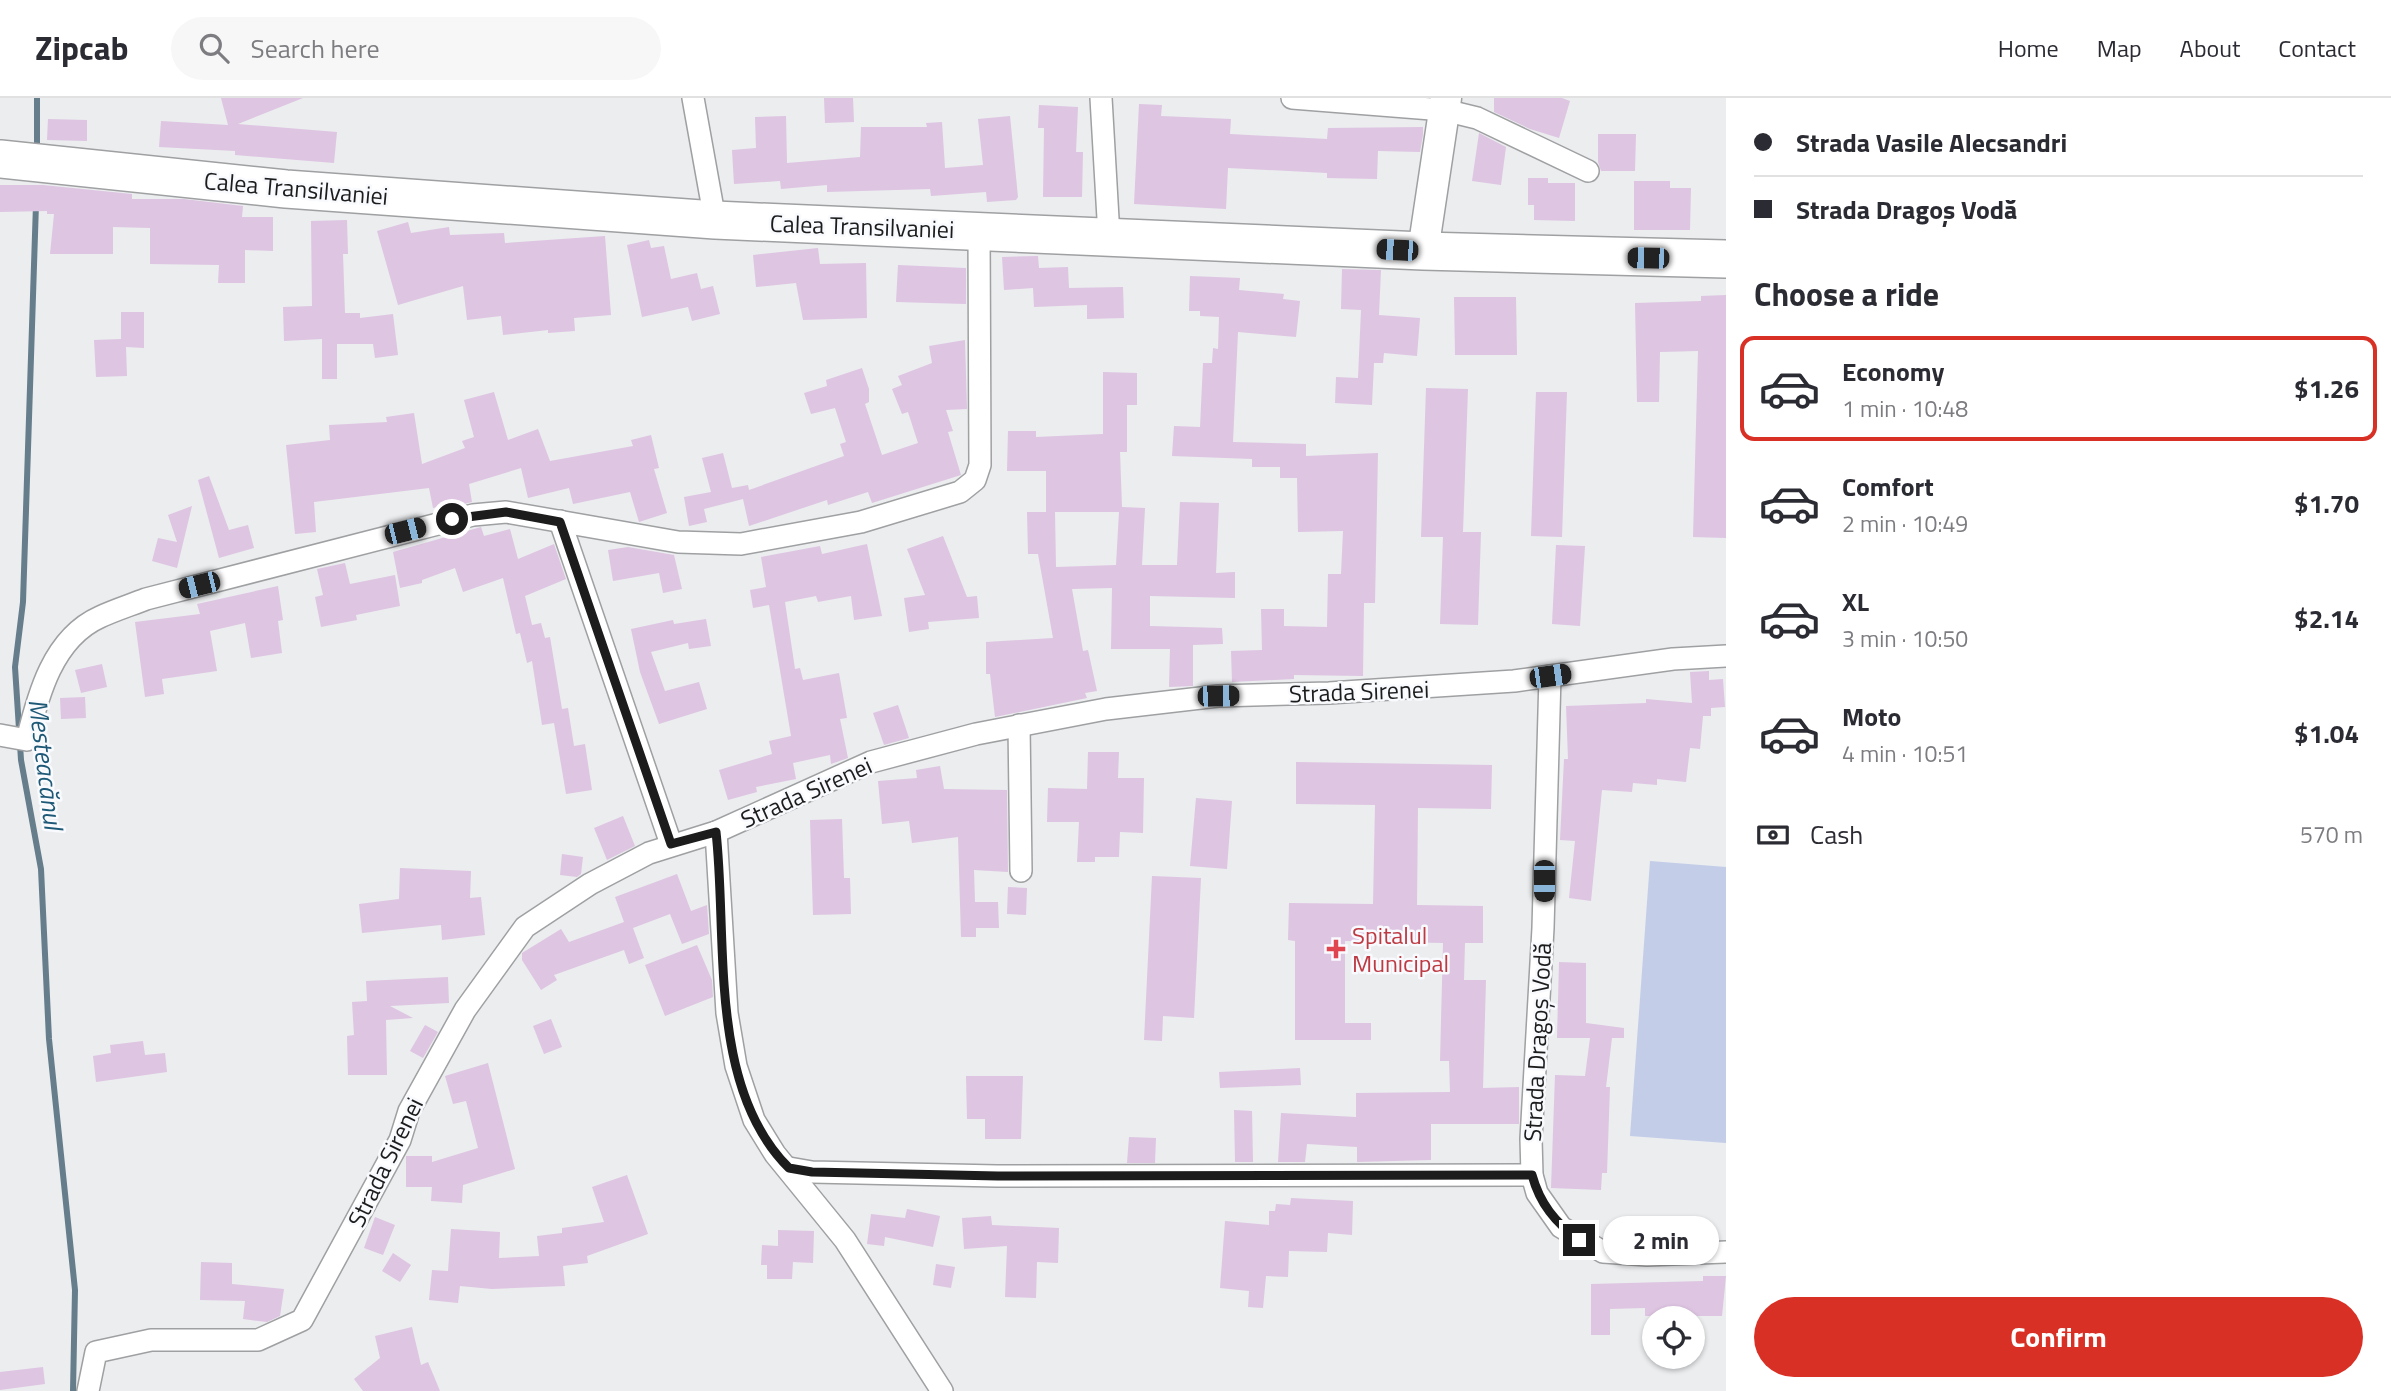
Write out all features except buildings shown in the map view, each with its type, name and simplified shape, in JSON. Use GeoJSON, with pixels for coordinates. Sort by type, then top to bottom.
{"type":"FeatureCollection","features":[{"type":"Feature","properties":{"kind":"highway","name":"Calea Transilvaniei"},"geometry":{"type":"LineString","coordinates":[[24,162],[300,190],[715,220],[1423,251],[1726,260]]}},
{"type":"Feature","properties":{"kind":"street"},"geometry":{"type":"LineString","coordinates":[[694,98],[715,220]]}},
{"type":"Feature","properties":{"kind":"street"},"geometry":{"type":"LineString","coordinates":[[1101,98],[1109,236]]}},
{"type":"Feature","properties":{"kind":"street"},"geometry":{"type":"LineString","coordinates":[[1292,98],[1445,104],[1588,171]]}},
{"type":"Feature","properties":{"kind":"street"},"geometry":{"type":"LineString","coordinates":[[1423,251],[1445,104]]}},
{"type":"Feature","properties":{"kind":"street"},"geometry":{"type":"LineString","coordinates":[[0,735],[27,740],[40,687],[54,659],[97,618],[146,598],[452,519],[506,512],[678,542],[741,544],[861,522],[960,492],[975,480],[980,465],[979,230]]}},
{"type":"Feature","properties":{"kind":"street"},"geometry":{"type":"LineString","coordinates":[[560,522],[671,844]]}},
{"type":"Feature","properties":{"kind":"street","name":"Strada Sirenei"},"geometry":{"type":"LineString","coordinates":[[88,1391],[96,1352],[151,1340],[258,1340],[302,1320],[400,1140],[409,1111],[465,1010],[525,927],[600,878],[671,844],[716,832],[871,762],[1019,726],[1106,709],[1218,696],[1443,687],[1673,659],[1726,656]]}},
{"type":"Feature","properties":{"kind":"street","name":"Strada Dragoș Vodă"},"geometry":{"type":"LineString","coordinates":[[1550,676],[1532,1175],[1546,1210],[1561,1227],[1603,1252],[1647,1255],[1726,1252]]}},
{"type":"Feature","properties":{"kind":"street"},"geometry":{"type":"LineString","coordinates":[[1019,726],[1021,872]]}},
{"type":"Feature","properties":{"kind":"street"},"geometry":{"type":"LineString","coordinates":[[716,832],[727,1013],[736,1066],[761,1135],[858,1259],[942,1391]]}},
{"type":"Feature","properties":{"kind":"street"},"geometry":{"type":"LineString","coordinates":[[789,1168],[812,1172],[998,1176],[1532,1175]]}},
{"type":"Feature","properties":{"kind":"shaded area"},"geometry":{"type":"Polygon","coordinates":[[[1650,861],[1726,867],[1726,1143],[1630,1136],[1650,861]]]}},
{"type":"Feature","properties":{"kind":"waterway","name":"Mesteacănul"},"geometry":{"type":"LineString","coordinates":[[37,98],[37,151]]}},
{"type":"Feature","properties":{"kind":"waterway","name":"Mesteacănul"},"geometry":{"type":"LineString","coordinates":[[36,204],[23,602],[15,667],[21,760],[41,869],[49,1039],[75,1290],[73,1391]]}},
{"type":"Feature","properties":{"kind":"place","name":"Spitalul Municipal"},"geometry":{"type":"Point","coordinates":[1336,949]}},
{"type":"Feature","properties":{"kind":"route"},"geometry":{"type":"LineString","coordinates":[[452,519],[473,514],[506,512],[545,517],[560,522],[671,844],[716,832],[727,1013],[736,1066],[761,1135],[789,1168],[812,1172],[998,1176],[1532,1175],[1546,1210],[1561,1227],[1579,1240]]}}]}
